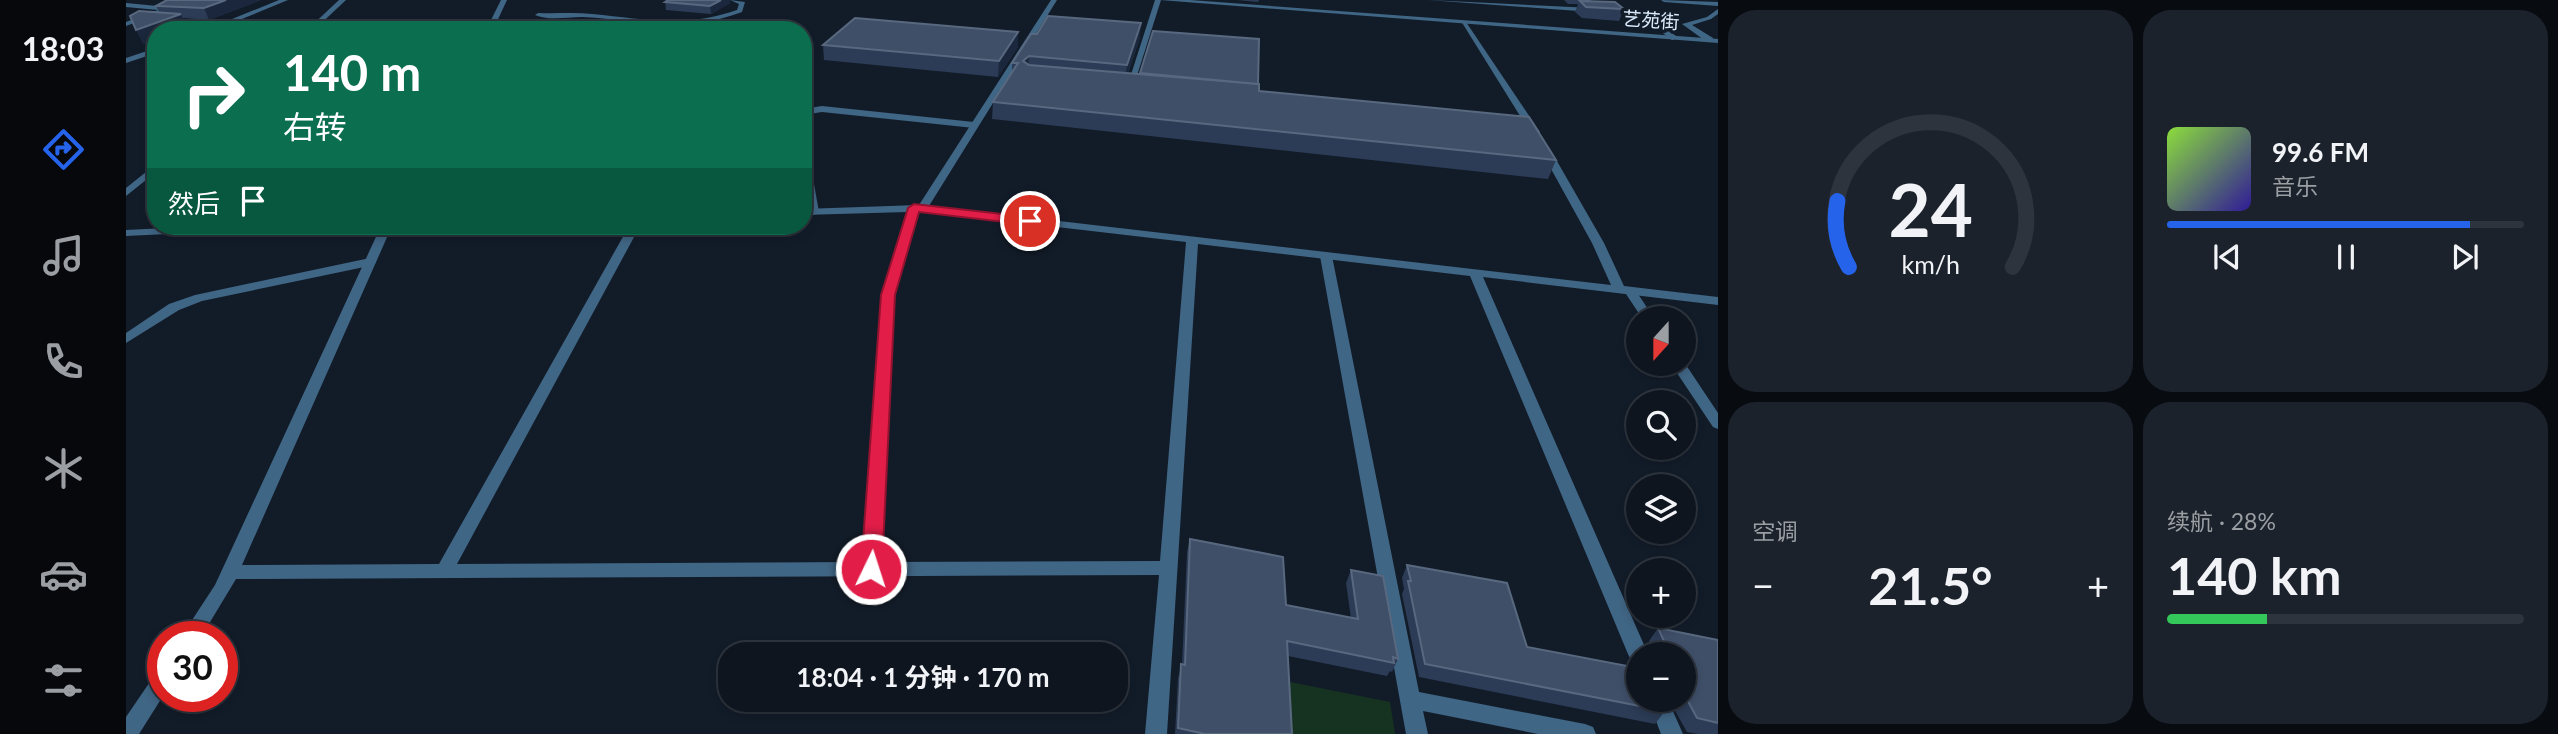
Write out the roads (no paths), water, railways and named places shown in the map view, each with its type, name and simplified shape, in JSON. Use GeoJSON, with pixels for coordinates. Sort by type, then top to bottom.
{"type":"FeatureCollection","features":[{"type":"Feature","properties":{"kind":"street"},"geometry":{"type":"LineString","coordinates":[[231,21],[285,0]]}},
{"type":"Feature","properties":{"kind":"street"},"geometry":{"type":"LineString","coordinates":[[320,21],[343,0]]}},
{"type":"Feature","properties":{"kind":"street"},"geometry":{"type":"LineString","coordinates":[[494,21],[504,0]]}},
{"type":"Feature","properties":{"kind":"street"},"geometry":{"type":"LineString","coordinates":[[712,21],[740,11],[743,3],[733,0]]}},
{"type":"Feature","properties":{"kind":"street"},"geometry":{"type":"LineString","coordinates":[[871,569],[888,295],[918,208],[1054,0]]}},
{"type":"Feature","properties":{"kind":"street"},"geometry":{"type":"LineString","coordinates":[[1130,85],[1163,0]]}},
{"type":"Feature","properties":{"kind":"street","name":"艺苑街"},"geometry":{"type":"LineString","coordinates":[[1163,0],[1714,41]]}},
{"type":"Feature","properties":{"kind":"street"},"geometry":{"type":"LineString","coordinates":[[1431,0],[1608,10]]}},
{"type":"Feature","properties":{"kind":"street"},"geometry":{"type":"LineString","coordinates":[[1582,0],[1608,10],[1649,20],[1675,38]]}},
{"type":"Feature","properties":{"kind":"street"},"geometry":{"type":"LineString","coordinates":[[1664,0],[1718,4]]}},
{"type":"Feature","properties":{"kind":"street"},"geometry":{"type":"LineString","coordinates":[[126,5],[167,7],[162,12],[126,24]]}},
{"type":"Feature","properties":{"kind":"street"},"geometry":{"type":"LineString","coordinates":[[538,15],[592,16],[628,21]]}},
{"type":"Feature","properties":{"kind":"street"},"geometry":{"type":"LineString","coordinates":[[1714,41],[1686,24],[1716,15]]}},
{"type":"Feature","properties":{"kind":"street"},"geometry":{"type":"LineString","coordinates":[[138,20],[155,21]]}},
{"type":"Feature","properties":{"kind":"street"},"geometry":{"type":"LineString","coordinates":[[1462,22],[1539,138],[1625,291],[1638,306]]}},
{"type":"Feature","properties":{"kind":"street"},"geometry":{"type":"LineString","coordinates":[[126,61],[147,53]]}},
{"type":"Feature","properties":{"kind":"street"},"geometry":{"type":"LineString","coordinates":[[1118,84],[1144,87]]}},
{"type":"Feature","properties":{"kind":"street"},"geometry":{"type":"LineString","coordinates":[[812,111],[822,109],[974,125]]}},
{"type":"Feature","properties":{"kind":"street"},"geometry":{"type":"LineString","coordinates":[[126,193],[147,175]]}},
{"type":"Feature","properties":{"kind":"street"},"geometry":{"type":"LineString","coordinates":[[812,212],[918,208],[1718,301]]}},
{"type":"Feature","properties":{"kind":"street"},"geometry":{"type":"LineString","coordinates":[[126,233],[147,232]]}},
{"type":"Feature","properties":{"kind":"street"},"geometry":{"type":"LineString","coordinates":[[201,621],[223,588],[382,235]]}},
{"type":"Feature","properties":{"kind":"street"},"geometry":{"type":"LineString","coordinates":[[444,572],[629,235]]}},
{"type":"Feature","properties":{"kind":"street"},"geometry":{"type":"LineString","coordinates":[[1156,734],[1192,241]]}},
{"type":"Feature","properties":{"kind":"street"},"geometry":{"type":"LineString","coordinates":[[1326,256],[1417,734]]}},
{"type":"Feature","properties":{"kind":"street"},"geometry":{"type":"LineString","coordinates":[[126,339],[174,307],[199,298],[370,262]]}},
{"type":"Feature","properties":{"kind":"street"},"geometry":{"type":"LineString","coordinates":[[1475,273],[1633,642]]}},
{"type":"Feature","properties":{"kind":"street"},"geometry":{"type":"LineString","coordinates":[[1686,376],[1718,424]]}},
{"type":"Feature","properties":{"kind":"street"},"geometry":{"type":"LineString","coordinates":[[230,572],[1168,568]]}},
{"type":"Feature","properties":{"kind":"street"},"geometry":{"type":"LineString","coordinates":[[1410,699],[1585,734]]}},
{"type":"Feature","properties":{"kind":"street"},"geometry":{"type":"LineString","coordinates":[[127,734],[147,704]]}},
{"type":"Feature","properties":{"kind":"street"},"geometry":{"type":"LineString","coordinates":[[1663,712],[1672,734]]}}]}
